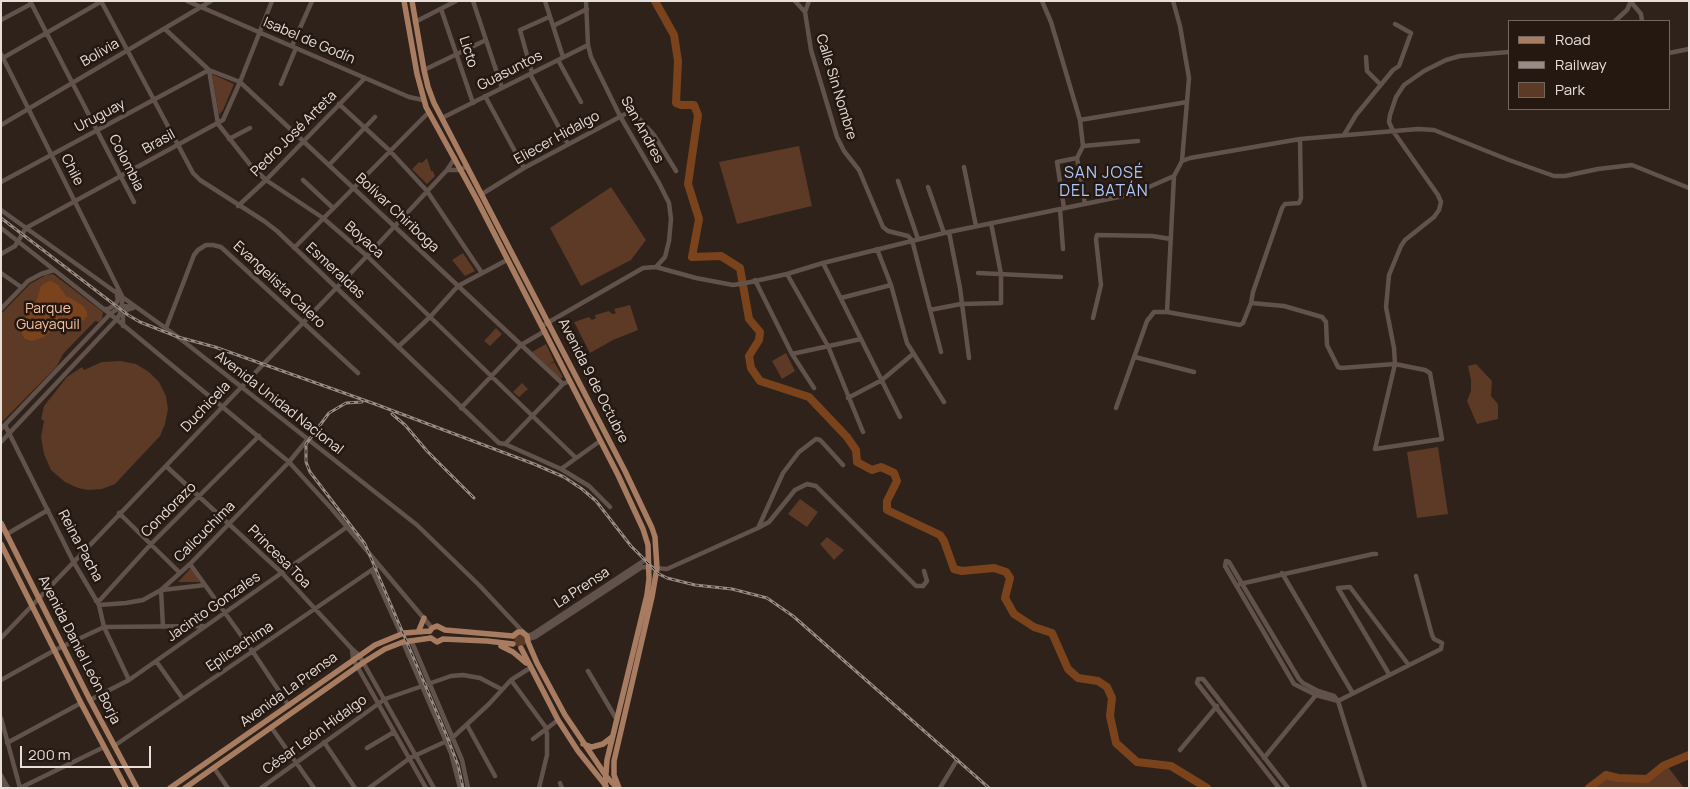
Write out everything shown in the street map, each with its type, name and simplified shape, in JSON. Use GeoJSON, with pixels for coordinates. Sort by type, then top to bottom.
{"type":"FeatureCollection","features":[{"type":"Feature","properties":{"kind":"main road","name":"Avenida 9 de Octubre"},"geometry":{"type":"LineString","coordinates":[[404,1],[416,74],[423,100],[543,328],[566,382],[618,475],[643,529],[648,545],[647,595],[607,760],[606,787]]}},
{"type":"Feature","properties":{"kind":"main road","name":"Avenida 9 de Octubre"},"geometry":{"type":"LineString","coordinates":[[412,1],[430,93],[626,471],[652,528],[656,546],[656,568],[652,597],[614,761],[614,775],[618,788]]}},
{"type":"Feature","properties":{"kind":"main road","name":"Avenida Daniel León Borja"},"geometry":{"type":"LineString","coordinates":[[1,523],[90,700],[137,788]]}},
{"type":"Feature","properties":{"kind":"main road","name":"Avenida Daniel León Borja"},"geometry":{"type":"LineString","coordinates":[[1,544],[126,788]]}},
{"type":"Feature","properties":{"kind":"main road"},"geometry":{"type":"LineString","coordinates":[[419,630],[424,618]]}},
{"type":"Feature","properties":{"kind":"main road"},"geometry":{"type":"LineString","coordinates":[[606,787],[578,751],[558,720],[521,648],[513,644],[487,641],[444,639],[437,642],[431,638],[431,629],[437,626],[445,630],[513,636],[518,632],[527,637],[552,692],[583,744],[606,776],[618,788]]}},
{"type":"Feature","properties":{"kind":"main road","name":"Avenida La Prensa"},"geometry":{"type":"LineString","coordinates":[[170,788],[289,706],[359,654],[401,634],[431,629]]}},
{"type":"Feature","properties":{"kind":"main road"},"geometry":{"type":"LineString","coordinates":[[444,639],[445,630]]}},
{"type":"Feature","properties":{"kind":"main road"},"geometry":{"type":"LineString","coordinates":[[513,636],[513,644]]}},
{"type":"Feature","properties":{"kind":"main road"},"geometry":{"type":"LineString","coordinates":[[521,648],[526,645],[527,637]]}},
{"type":"Feature","properties":{"kind":"main road","name":"Avenida La Prensa"},"geometry":{"type":"LineString","coordinates":[[185,788],[357,666],[403,642],[431,638]]}},
{"type":"Feature","properties":{"kind":"main road"},"geometry":{"type":"LineString","coordinates":[[487,641],[506,647],[522,659],[530,668]]}},
{"type":"Feature","properties":{"kind":"main road"},"geometry":{"type":"LineString","coordinates":[[583,744],[592,746],[603,744],[612,737]]}},
{"type":"Feature","properties":{"kind":"main road"},"geometry":{"type":"LineString","coordinates":[[121,788],[122,779]]}},
{"type":"Feature","properties":{"kind":"street"},"geometry":{"type":"LineString","coordinates":[[2,57],[101,1]]}},
{"type":"Feature","properties":{"kind":"street","name":"Esmeraldas"},"geometry":{"type":"LineString","coordinates":[[101,1],[193,173],[200,180],[264,221],[336,286],[499,443],[561,469],[589,486],[610,507]]}},
{"type":"Feature","properties":{"kind":"street","name":"Isabel de Godín"},"geometry":{"type":"LineString","coordinates":[[187,1],[409,97],[423,100]]}},
{"type":"Feature","properties":{"kind":"street","name":"Bolivia"},"geometry":{"type":"LineString","coordinates":[[1,124],[211,1]]}},
{"type":"Feature","properties":{"kind":"street"},"geometry":{"type":"LineString","coordinates":[[218,124],[225,117],[272,1]]}},
{"type":"Feature","properties":{"kind":"street"},"geometry":{"type":"LineString","coordinates":[[281,84],[312,1]]}},
{"type":"Feature","properties":{"kind":"street"},"geometry":{"type":"LineString","coordinates":[[416,22],[456,1]]}},
{"type":"Feature","properties":{"kind":"street"},"geometry":{"type":"LineString","coordinates":[[473,1],[502,88]]}},
{"type":"Feature","properties":{"kind":"street"},"geometry":{"type":"LineString","coordinates":[[544,1],[560,59],[581,102]]}},
{"type":"Feature","properties":{"kind":"street","name":"San Andres"},"geometry":{"type":"LineString","coordinates":[[586,1],[588,45],[591,57],[620,116],[669,204],[671,218],[669,241],[664,257],[656,267]]}},
{"type":"Feature","properties":{"kind":"street"},"geometry":{"type":"LineString","coordinates":[[795,1],[804,12],[809,1]]}},
{"type":"Feature","properties":{"kind":"street"},"geometry":{"type":"LineString","coordinates":[[1042,1],[1051,22],[1080,120],[1083,146],[1077,158],[1085,204]]}},
{"type":"Feature","properties":{"kind":"street"},"geometry":{"type":"LineString","coordinates":[[1167,312],[1174,176],[1182,161],[1189,78],[1180,26],[1173,1]]}},
{"type":"Feature","properties":{"kind":"street"},"geometry":{"type":"LineString","coordinates":[[1,20],[30,2]]}},
{"type":"Feature","properties":{"kind":"street","name":"Colombia"},"geometry":{"type":"LineString","coordinates":[[30,2],[134,202]]}},
{"type":"Feature","properties":{"kind":"street"},"geometry":{"type":"LineString","coordinates":[[1616,20],[1633,3],[1641,14],[1642,20]]}},
{"type":"Feature","properties":{"kind":"street","name":"Licto"},"geometry":{"type":"LineString","coordinates":[[442,9],[473,103]]}},
{"type":"Feature","properties":{"kind":"street"},"geometry":{"type":"LineString","coordinates":[[552,26],[587,10]]}},
{"type":"Feature","properties":{"kind":"street","name":"Calle Sin Nombre"},"geometry":{"type":"LineString","coordinates":[[804,12],[812,50],[837,137],[844,152],[859,170],[883,227],[888,231],[908,236],[912,240]]}},
{"type":"Feature","properties":{"kind":"street"},"geometry":{"type":"LineString","coordinates":[[549,17],[520,30],[531,73],[568,144]]}},
{"type":"Feature","properties":{"kind":"street"},"geometry":{"type":"LineString","coordinates":[[1344,136],[1356,115],[1398,66],[1412,33],[1395,24]]}},
{"type":"Feature","properties":{"kind":"street"},"geometry":{"type":"LineString","coordinates":[[165,29],[209,70]]}},
{"type":"Feature","properties":{"kind":"street"},"geometry":{"type":"LineString","coordinates":[[424,70],[486,40]]}},
{"type":"Feature","properties":{"kind":"street","name":"Guasuntos"},"geometry":{"type":"LineString","coordinates":[[442,118],[588,45]]}},
{"type":"Feature","properties":{"kind":"street"},"geometry":{"type":"LineString","coordinates":[[1670,53],[1689,49]]}},
{"type":"Feature","properties":{"kind":"street"},"geometry":{"type":"LineString","coordinates":[[1251,303],[1284,306],[1322,317],[1326,322],[1327,345],[1338,367],[1396,364],[1425,370],[1430,373],[1442,439],[1375,449],[1396,364],[1386,307],[1389,275],[1405,240],[1434,217],[1439,210],[1441,202],[1393,131],[1390,115],[1396,97],[1404,85],[1424,71],[1446,60],[1460,56],[1508,52]]}},
{"type":"Feature","properties":{"kind":"street","name":"Chile"},"geometry":{"type":"LineString","coordinates":[[2,57],[122,296]]}},
{"type":"Feature","properties":{"kind":"street"},"geometry":{"type":"LineString","coordinates":[[1366,57],[1367,71],[1381,85]]}},
{"type":"Feature","properties":{"kind":"street","name":"Bolívar Chiriboga"},"geometry":{"type":"LineString","coordinates":[[209,70],[240,82],[521,345],[566,382]]}},
{"type":"Feature","properties":{"kind":"street","name":"Uruguay"},"geometry":{"type":"LineString","coordinates":[[1,182],[209,70]]}},
{"type":"Feature","properties":{"kind":"street","name":"Boyaca"},"geometry":{"type":"LineString","coordinates":[[209,70],[218,124],[252,167],[266,180],[323,218],[367,256],[576,457]]}},
{"type":"Feature","properties":{"kind":"street","name":"Pedro José Arteta"},"geometry":{"type":"LineString","coordinates":[[238,206],[266,180],[365,78]]}},
{"type":"Feature","properties":{"kind":"street"},"geometry":{"type":"LineString","coordinates":[[485,96],[524,168]]}},
{"type":"Feature","properties":{"kind":"street"},"geometry":{"type":"LineString","coordinates":[[1080,120],[1187,102]]}},
{"type":"Feature","properties":{"kind":"street"},"geometry":{"type":"LineString","coordinates":[[339,104],[390,151],[427,191],[482,273]]}},
{"type":"Feature","properties":{"kind":"street"},"geometry":{"type":"LineString","coordinates":[[294,248],[429,112]]}},
{"type":"Feature","properties":{"kind":"street","name":"Eliecer Hidalgo"},"geometry":{"type":"LineString","coordinates":[[482,194],[524,168],[629,112],[636,114],[654,135],[676,171]]}},
{"type":"Feature","properties":{"kind":"street"},"geometry":{"type":"LineString","coordinates":[[330,165],[376,117]]}},
{"type":"Feature","properties":{"kind":"street","name":"Brasil"},"geometry":{"type":"LineString","coordinates":[[26,228],[218,124]]}},
{"type":"Feature","properties":{"kind":"street"},"geometry":{"type":"LineString","coordinates":[[229,139],[250,128]]}},
{"type":"Feature","properties":{"kind":"street"},"geometry":{"type":"LineString","coordinates":[[1182,161],[1300,139],[1418,129],[1434,130],[1554,176],[1564,176],[1598,168],[1632,165],[1689,188]]}},
{"type":"Feature","properties":{"kind":"street"},"geometry":{"type":"LineString","coordinates":[[1116,408],[1147,321],[1154,312],[1167,312],[1240,325],[1243,323],[1282,208],[1285,204],[1299,202],[1301,198],[1300,139]]}},
{"type":"Feature","properties":{"kind":"street"},"geometry":{"type":"LineString","coordinates":[[1083,146],[1138,141]]}},
{"type":"Feature","properties":{"kind":"street"},"geometry":{"type":"LineString","coordinates":[[454,158],[461,155]]}},
{"type":"Feature","properties":{"kind":"street","name":"Duchicela"},"geometry":{"type":"LineString","coordinates":[[1,638],[38,597],[367,256],[447,170],[454,158]]}},
{"type":"Feature","properties":{"kind":"street"},"geometry":{"type":"LineString","coordinates":[[1063,249],[1062,209],[1057,162],[1077,158]]}},
{"type":"Feature","properties":{"kind":"street"},"geometry":{"type":"LineString","coordinates":[[447,170],[460,170],[467,166]]}},
{"type":"Feature","properties":{"kind":"street"},"geometry":{"type":"LineString","coordinates":[[964,167],[976,226]]}},
{"type":"Feature","properties":{"kind":"street"},"geometry":{"type":"LineString","coordinates":[[461,408],[521,345],[548,322],[643,268],[656,267],[732,285],[746,283],[787,274],[823,262],[918,238],[1133,194],[1174,176]]}},
{"type":"Feature","properties":{"kind":"street"},"geometry":{"type":"LineString","coordinates":[[304,180],[333,208]]}},
{"type":"Feature","properties":{"kind":"street"},"geometry":{"type":"LineString","coordinates":[[898,181],[918,238]]}},
{"type":"Feature","properties":{"kind":"street"},"geometry":{"type":"LineString","coordinates":[[928,187],[946,232],[960,288],[969,358]]}},
{"type":"Feature","properties":{"kind":"street","name":"Avenida Unidad Nacional"},"geometry":{"type":"LineString","coordinates":[[1,210],[166,328],[417,525],[479,585],[527,637]]}},
{"type":"Feature","properties":{"kind":"street"},"geometry":{"type":"LineString","coordinates":[[930,310],[961,304],[1000,304],[1001,274],[991,223]]}},
{"type":"Feature","properties":{"kind":"street"},"geometry":{"type":"LineString","coordinates":[[1,228],[110,314],[289,462],[347,527],[424,618],[431,629]]}},
{"type":"Feature","properties":{"kind":"street"},"geometry":{"type":"LineString","coordinates":[[1,254],[15,246],[26,228]]}},
{"type":"Feature","properties":{"kind":"street"},"geometry":{"type":"LineString","coordinates":[[1093,318],[1101,285],[1097,235],[1152,236],[1171,239]]}},
{"type":"Feature","properties":{"kind":"street"},"geometry":{"type":"LineString","coordinates":[[912,240],[941,352]]}},
{"type":"Feature","properties":{"kind":"street","name":"Evangelista Calero"},"geometry":{"type":"LineString","coordinates":[[166,328],[194,255],[206,245],[221,247],[358,373]]}},
{"type":"Feature","properties":{"kind":"street"},"geometry":{"type":"LineString","coordinates":[[877,248],[891,285],[907,343],[944,402]]}},
{"type":"Feature","properties":{"kind":"street"},"geometry":{"type":"LineString","coordinates":[[398,347],[430,317],[458,286],[507,260]]}},
{"type":"Feature","properties":{"kind":"street"},"geometry":{"type":"LineString","coordinates":[[823,262],[900,417]]}},
{"type":"Feature","properties":{"kind":"street"},"geometry":{"type":"LineString","coordinates":[[1,309],[21,287],[34,277],[54,270]]}},
{"type":"Feature","properties":{"kind":"street"},"geometry":{"type":"LineString","coordinates":[[1,273],[21,287]]}},
{"type":"Feature","properties":{"kind":"street"},"geometry":{"type":"LineString","coordinates":[[978,273],[1061,277]]}},
{"type":"Feature","properties":{"kind":"street"},"geometry":{"type":"LineString","coordinates":[[787,274],[828,346],[863,432]]}},
{"type":"Feature","properties":{"kind":"street"},"geometry":{"type":"LineString","coordinates":[[755,280],[792,354],[814,388]]}},
{"type":"Feature","properties":{"kind":"street"},"geometry":{"type":"LineString","coordinates":[[841,298],[891,285]]}},
{"type":"Feature","properties":{"kind":"street"},"geometry":{"type":"LineString","coordinates":[[103,309],[108,309],[115,305],[118,300],[116,291]]}},
{"type":"Feature","properties":{"kind":"street"},"geometry":{"type":"LineString","coordinates":[[1,442],[116,320],[122,306],[122,296]]}},
{"type":"Feature","properties":{"kind":"street"},"geometry":{"type":"LineString","coordinates":[[1,429],[110,314],[122,306],[130,305],[142,310]]}},
{"type":"Feature","properties":{"kind":"street"},"geometry":{"type":"LineString","coordinates":[[123,326],[122,319],[126,310],[136,308],[142,310]]}},
{"type":"Feature","properties":{"kind":"street"},"geometry":{"type":"LineString","coordinates":[[792,354],[861,339]]}},
{"type":"Feature","properties":{"kind":"street"},"geometry":{"type":"LineString","coordinates":[[848,398],[882,380],[913,354]]}},
{"type":"Feature","properties":{"kind":"street"},"geometry":{"type":"LineString","coordinates":[[1135,357],[1194,372]]}},
{"type":"Feature","properties":{"kind":"street"},"geometry":{"type":"LineString","coordinates":[[505,444],[566,382]]}},
{"type":"Feature","properties":{"kind":"street","name":"Reina Pacha"},"geometry":{"type":"LineString","coordinates":[[6,425],[73,561],[97,603],[104,627],[129,680]]}},
{"type":"Feature","properties":{"kind":"street","name":"Condorazo"},"geometry":{"type":"LineString","coordinates":[[97,603],[151,544],[259,436]]}},
{"type":"Feature","properties":{"kind":"street"},"geometry":{"type":"LineString","coordinates":[[758,528],[783,473],[799,452],[816,439],[820,440],[843,465]]}},
{"type":"Feature","properties":{"kind":"street","name":"Calicuchima"},"geometry":{"type":"LineString","coordinates":[[97,603],[126,603],[142,600],[161,590],[190,564],[229,524],[289,462],[307,440]]}},
{"type":"Feature","properties":{"kind":"street"},"geometry":{"type":"LineString","coordinates":[[561,469],[600,441]]}},
{"type":"Feature","properties":{"kind":"street","name":"Princesa Toa"},"geometry":{"type":"LineString","coordinates":[[166,466],[282,573],[359,654],[382,701]]}},
{"type":"Feature","properties":{"kind":"street"},"geometry":{"type":"LineString","coordinates":[[649,567],[667,569],[758,528],[769,522],[795,490],[806,484],[816,486],[916,586],[923,586],[927,581],[924,571]]}},
{"type":"Feature","properties":{"kind":"street"},"geometry":{"type":"LineString","coordinates":[[7,534],[48,510]]}},
{"type":"Feature","properties":{"kind":"street"},"geometry":{"type":"LineString","coordinates":[[119,513],[180,573]]}},
{"type":"Feature","properties":{"kind":"street","name":"Jacinto Gonzales"},"geometry":{"type":"LineString","coordinates":[[90,700],[129,680],[347,527]]}},
{"type":"Feature","properties":{"kind":"street"},"geometry":{"type":"LineString","coordinates":[[1238,584],[1376,554]]}},
{"type":"Feature","properties":{"kind":"street","name":"La Prensa"},"geometry":{"type":"LineString","coordinates":[[527,637],[648,558]]}},
{"type":"Feature","properties":{"kind":"street"},"geometry":{"type":"LineString","coordinates":[[1365,788],[1338,701],[1334,696],[1318,691],[1299,679],[1238,584],[1224,566],[1226,561],[1230,562],[1238,584],[1294,684],[1316,695],[1338,701],[1352,692],[1441,649],[1442,643],[1432,636],[1416,576]]}},
{"type":"Feature","properties":{"kind":"street"},"geometry":{"type":"LineString","coordinates":[[190,564],[289,706]]}},
{"type":"Feature","properties":{"kind":"street","name":"Eplicachima"},"geometry":{"type":"LineString","coordinates":[[114,746],[379,565]]}},
{"type":"Feature","properties":{"kind":"street","name":"La Prensa"},"geometry":{"type":"LineString","coordinates":[[527,637],[535,636],[642,567],[649,567]]}},
{"type":"Feature","properties":{"kind":"street"},"geometry":{"type":"LineString","coordinates":[[372,570],[401,634]]}},
{"type":"Feature","properties":{"kind":"street"},"geometry":{"type":"LineString","coordinates":[[1282,574],[1352,692]]}},
{"type":"Feature","properties":{"kind":"street"},"geometry":{"type":"LineString","coordinates":[[162,627],[161,590],[205,585]]}},
{"type":"Feature","properties":{"kind":"street"},"geometry":{"type":"LineString","coordinates":[[1389,674],[1338,588],[1350,587],[1408,664]]}},
{"type":"Feature","properties":{"kind":"street"},"geometry":{"type":"LineString","coordinates":[[1,680],[55,650],[104,627],[205,626]]}},
{"type":"Feature","properties":{"kind":"street"},"geometry":{"type":"LineString","coordinates":[[410,640],[430,684],[450,739],[460,788]]}},
{"type":"Feature","properties":{"kind":"street"},"geometry":{"type":"LineString","coordinates":[[403,642],[423,687],[462,760],[468,788]]}},
{"type":"Feature","properties":{"kind":"street"},"geometry":{"type":"LineString","coordinates":[[352,648],[353,659],[357,666],[382,701],[434,788]]}},
{"type":"Feature","properties":{"kind":"street"},"geometry":{"type":"LineString","coordinates":[[156,661],[183,699]]}},
{"type":"Feature","properties":{"kind":"street"},"geometry":{"type":"LineString","coordinates":[[369,788],[410,758],[450,739],[467,725],[511,680],[530,668]]}},
{"type":"Feature","properties":{"kind":"street"},"geometry":{"type":"LineString","coordinates":[[588,671],[617,720]]}},
{"type":"Feature","properties":{"kind":"street","name":"César León Hidalgo"},"geometry":{"type":"LineString","coordinates":[[261,788],[382,701],[451,676],[472,675],[489,681],[501,689]]}},
{"type":"Feature","properties":{"kind":"street"},"geometry":{"type":"LineString","coordinates":[[1279,788],[1197,683],[1198,679],[1203,678],[1288,788]]}},
{"type":"Feature","properties":{"kind":"street"},"geometry":{"type":"LineString","coordinates":[[511,680],[547,733],[547,755],[539,788]]}},
{"type":"Feature","properties":{"kind":"street"},"geometry":{"type":"LineString","coordinates":[[1260,763],[1316,695]]}},
{"type":"Feature","properties":{"kind":"street"},"geometry":{"type":"LineString","coordinates":[[382,701],[394,732],[426,788]]}},
{"type":"Feature","properties":{"kind":"street"},"geometry":{"type":"LineString","coordinates":[[1180,750],[1221,702]]}},
{"type":"Feature","properties":{"kind":"street"},"geometry":{"type":"LineString","coordinates":[[7,742],[81,703]]}},
{"type":"Feature","properties":{"kind":"street"},"geometry":{"type":"LineString","coordinates":[[1,718],[19,788],[104,747]]}},
{"type":"Feature","properties":{"kind":"street"},"geometry":{"type":"LineString","coordinates":[[533,739],[558,720]]}},
{"type":"Feature","properties":{"kind":"street"},"geometry":{"type":"LineString","coordinates":[[467,725],[495,776]]}},
{"type":"Feature","properties":{"kind":"street"},"geometry":{"type":"LineString","coordinates":[[271,727],[314,788]]}},
{"type":"Feature","properties":{"kind":"street"},"geometry":{"type":"LineString","coordinates":[[367,748],[394,732]]}},
{"type":"Feature","properties":{"kind":"street"},"geometry":{"type":"LineString","coordinates":[[324,742],[356,788]]}},
{"type":"Feature","properties":{"kind":"street"},"geometry":{"type":"LineString","coordinates":[[940,788],[958,760]]}},
{"type":"Feature","properties":{"kind":"street"},"geometry":{"type":"LineString","coordinates":[[214,768],[228,788]]}},
{"type":"Feature","properties":{"kind":"street"},"geometry":{"type":"LineString","coordinates":[[1,775],[8,788]]}},
{"type":"Feature","properties":{"kind":"street"},"geometry":{"type":"LineString","coordinates":[[1,783],[4,788]]}},
{"type":"Feature","properties":{"kind":"green space"},"geometry":{"type":"Polygon","coordinates":[[[212,74],[234,84],[219,115],[212,74]]]}},
{"type":"Feature","properties":{"kind":"green space"},"geometry":{"type":"Polygon","coordinates":[[[799,146],[812,206],[737,224],[719,162],[799,146]]]}},
{"type":"Feature","properties":{"kind":"green space"},"geometry":{"type":"Polygon","coordinates":[[[427,158],[431,171],[433,171],[435,176],[427,184],[412,169],[419,162],[422,163],[427,158]]]}},
{"type":"Feature","properties":{"kind":"green space"},"geometry":{"type":"Polygon","coordinates":[[[611,187],[646,240],[631,260],[581,286],[550,228],[611,187]]]}},
{"type":"Feature","properties":{"kind":"green space"},"geometry":{"type":"Polygon","coordinates":[[[463,253],[475,271],[465,276],[452,260],[463,253]]]}},
{"type":"Feature","properties":{"kind":"green space","name":"Parque Guayaquil"},"geometry":{"type":"Polygon","coordinates":[[[53,274],[103,312],[102,319],[99,322],[95,321],[63,354],[57,366],[1,423],[1,314],[30,284],[46,275],[53,274]]]}},
{"type":"Feature","properties":{"kind":"green space"},"geometry":{"type":"Polygon","coordinates":[[[630,305],[638,330],[613,340],[590,353],[574,322],[589,317],[592,320],[596,318],[595,315],[609,311],[612,314],[616,313],[614,309],[630,305]]]}},
{"type":"Feature","properties":{"kind":"green space"},"geometry":{"type":"Polygon","coordinates":[[[496,328],[502,334],[490,346],[484,341],[496,328]]]}},
{"type":"Feature","properties":{"kind":"green space"},"geometry":{"type":"Polygon","coordinates":[[[546,344],[554,361],[547,366],[532,352],[546,344]]]}},
{"type":"Feature","properties":{"kind":"green space"},"geometry":{"type":"Polygon","coordinates":[[[786,353],[795,371],[782,379],[772,361],[786,353]]]}},
{"type":"Feature","properties":{"kind":"green space"},"geometry":{"type":"Polygon","coordinates":[[[120,361],[136,364],[149,372],[159,382],[166,396],[168,409],[165,424],[160,436],[115,484],[102,489],[88,490],[78,488],[65,482],[51,470],[44,454],[41,437],[44,421],[41,419],[44,406],[67,377],[82,367],[84,370],[102,362],[120,361]]]}},
{"type":"Feature","properties":{"kind":"green space"},"geometry":{"type":"Polygon","coordinates":[[[554,362],[563,377],[560,379],[547,366],[554,362]]]}},
{"type":"Feature","properties":{"kind":"green space"},"geometry":{"type":"Polygon","coordinates":[[[1476,364],[1492,381],[1491,396],[1498,404],[1498,419],[1477,424],[1467,401],[1471,391],[1468,366],[1476,364]]]}},
{"type":"Feature","properties":{"kind":"green space"},"geometry":{"type":"Polygon","coordinates":[[[522,383],[528,389],[519,397],[513,392],[522,383]]]}},
{"type":"Feature","properties":{"kind":"green space"},"geometry":{"type":"Polygon","coordinates":[[[1438,447],[1448,514],[1417,518],[1407,452],[1438,447]]]}},
{"type":"Feature","properties":{"kind":"green space"},"geometry":{"type":"Polygon","coordinates":[[[800,499],[818,512],[807,527],[788,514],[800,499]]]}},
{"type":"Feature","properties":{"kind":"green space"},"geometry":{"type":"Polygon","coordinates":[[[827,537],[844,550],[834,560],[820,544],[827,537]]]}},
{"type":"Feature","properties":{"kind":"green space"},"geometry":{"type":"Polygon","coordinates":[[[191,568],[200,582],[178,582],[191,568]]]}},
{"type":"Feature","properties":{"kind":"green space"},"geometry":{"type":"Polygon","coordinates":[[[522,635],[525,636],[525,646],[518,647],[515,646],[514,639],[515,636],[522,635]]]}},
{"type":"Feature","properties":{"kind":"green space"},"geometry":{"type":"Polygon","coordinates":[[[1668,767],[1684,788],[1594,788],[1607,777],[1618,780],[1648,781],[1668,767]]]}},
{"type":"Feature","properties":{"kind":"shaded area"},"geometry":{"type":"Polygon","coordinates":[[[51,281],[58,285],[67,297],[83,306],[87,316],[79,322],[58,319],[54,329],[44,337],[32,341],[25,339],[21,328],[23,322],[37,299],[41,286],[51,281]]]}},
{"type":"Feature","properties":{"kind":"waterway"},"geometry":{"type":"LineString","coordinates":[[655,1],[674,35],[678,61],[676,103],[694,105],[698,115],[688,184],[699,219],[692,257],[721,256],[740,268],[749,319],[760,332],[759,340],[749,356],[751,368],[760,381],[809,397],[847,437],[856,450],[857,462],[872,470],[881,467],[894,473],[897,481],[887,501],[887,510],[940,535],[954,569],[962,571],[994,568],[1006,572],[1010,578],[1005,598],[1014,614],[1034,627],[1052,633],[1068,669],[1078,678],[1098,681],[1107,687],[1112,698],[1110,716],[1116,743],[1137,762],[1171,766],[1207,788]]}},
{"type":"Feature","properties":{"kind":"waterway"},"geometry":{"type":"LineString","coordinates":[[1589,788],[1606,775],[1618,778],[1647,779],[1663,766],[1689,755]]}},
{"type":"Feature","properties":{"kind":"railway"},"geometry":{"type":"LineString","coordinates":[[1,218],[128,315],[140,322],[178,337],[215,347],[375,404],[564,477],[596,501],[631,546],[659,574],[695,585],[732,589],[767,598],[793,616],[989,788]]}},
{"type":"Feature","properties":{"kind":"railway"},"geometry":{"type":"LineString","coordinates":[[362,402],[346,403],[329,413],[306,444],[306,462],[310,472],[365,544],[446,734],[458,765],[463,788]]}},
{"type":"Feature","properties":{"kind":"railway"},"geometry":{"type":"LineString","coordinates":[[392,414],[405,425],[427,451],[474,498]]}},
{"type":"Feature","properties":{"kind":"district","name":"SAN JOSÉ DEL BATÁN"},"geometry":{"type":"Point","coordinates":[1104,183]}}]}
